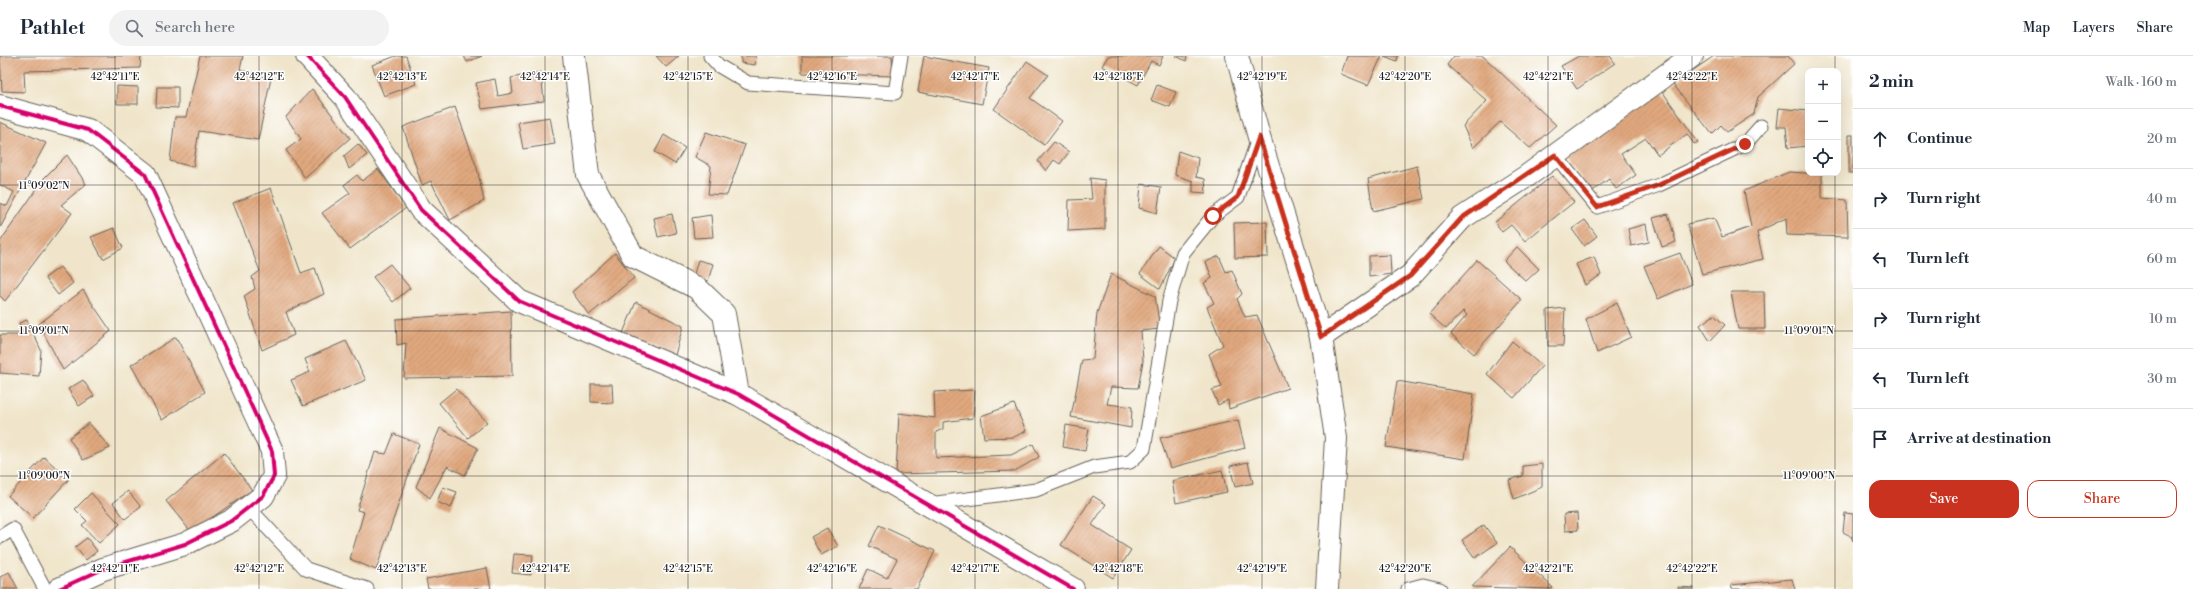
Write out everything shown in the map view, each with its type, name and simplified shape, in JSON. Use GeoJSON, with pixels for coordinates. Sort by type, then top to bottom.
{"type":"FeatureCollection","features":[{"type":"Feature","properties":{"kind":"street"},"geometry":{"type":"LineString","coordinates":[[307,56],[345,97],[421,210],[519,301],[738,394],[1074,589]]}},
{"type":"Feature","properties":{"kind":"street"},"geometry":{"type":"LineString","coordinates":[[574,56],[588,175],[633,256],[697,288],[724,314],[738,394]]}},
{"type":"Feature","properties":{"kind":"street"},"geometry":{"type":"LineString","coordinates":[[1237,56],[1259,137],[1321,337],[1336,438],[1327,589]]}},
{"type":"Feature","properties":{"kind":"street"},"geometry":{"type":"LineString","coordinates":[[1321,337],[1410,276],[1462,218],[1555,155],[1692,56]]}},
{"type":"Feature","properties":{"kind":"street"},"geometry":{"type":"LineString","coordinates":[[0,106],[88,130],[145,174],[272,451],[274,476],[263,496],[230,521],[185,544],[103,569],[59,589]]}},
{"type":"Feature","properties":{"kind":"lane"},"geometry":{"type":"LineString","coordinates":[[710,56],[719,66],[748,83],[895,93],[901,56]]}},
{"type":"Feature","properties":{"kind":"lane"},"geometry":{"type":"LineString","coordinates":[[1555,155],[1597,207],[1659,185],[1745,144],[1761,126]]}},
{"type":"Feature","properties":{"kind":"lane"},"geometry":{"type":"LineString","coordinates":[[927,504],[1036,490],[1094,467],[1130,462],[1144,449],[1169,301],[1184,253],[1213,216],[1238,197],[1259,137]]}},
{"type":"Feature","properties":{"kind":"lane"},"geometry":{"type":"LineString","coordinates":[[248,507],[306,569],[366,589]]}},
{"type":"Feature","properties":{"kind":"lane"},"geometry":{"type":"LineString","coordinates":[[0,537],[13,530],[44,589]]}},
{"type":"Feature","properties":{"kind":"lane"},"geometry":{"type":"LineString","coordinates":[[1408,589],[1423,585],[1440,589]]}},
{"type":"Feature","properties":{"kind":"building"},"geometry":{"type":"Polygon","coordinates":[[[0,56],[141,56],[140,68],[24,71],[25,92],[2,91],[0,56]]]}},
{"type":"Feature","properties":{"kind":"building"},"geometry":{"type":"Polygon","coordinates":[[[200,56],[243,56],[240,70],[271,78],[258,140],[199,131],[193,167],[170,161],[175,117],[186,117],[200,56]]]}},
{"type":"Feature","properties":{"kind":"building"},"geometry":{"type":"Polygon","coordinates":[[[396,56],[406,56],[416,84],[384,96],[372,65],[396,56]]]}},
{"type":"Feature","properties":{"kind":"building"},"geometry":{"type":"Polygon","coordinates":[[[464,56],[482,56],[467,62],[464,56]]]}},
{"type":"Feature","properties":{"kind":"building"},"geometry":{"type":"Polygon","coordinates":[[[656,56],[679,56],[666,67],[656,56]]]}},
{"type":"Feature","properties":{"kind":"building"},"geometry":{"type":"Polygon","coordinates":[[[741,56],[756,56],[755,65],[741,63],[741,56]]]}},
{"type":"Feature","properties":{"kind":"building"},"geometry":{"type":"Polygon","coordinates":[[[802,56],[892,56],[893,76],[802,73],[802,56]]]}},
{"type":"Feature","properties":{"kind":"building"},"geometry":{"type":"Polygon","coordinates":[[[924,56],[989,68],[982,104],[918,92],[924,56]]]}},
{"type":"Feature","properties":{"kind":"building"},"geometry":{"type":"Polygon","coordinates":[[[1108,56],[1163,56],[1159,65],[1151,61],[1138,85],[1102,66],[1108,56]]]}},
{"type":"Feature","properties":{"kind":"building"},"geometry":{"type":"Polygon","coordinates":[[[1176,56],[1187,56],[1186,61],[1176,56]]]}},
{"type":"Feature","properties":{"kind":"building"},"geometry":{"type":"Polygon","coordinates":[[[1347,56],[1382,56],[1368,85],[1341,74],[1347,56]]]}},
{"type":"Feature","properties":{"kind":"building"},"geometry":{"type":"Polygon","coordinates":[[[1384,56],[1398,56],[1397,61],[1384,56]]]}},
{"type":"Feature","properties":{"kind":"building"},"geometry":{"type":"Polygon","coordinates":[[[1454,56],[1483,56],[1556,125],[1530,148],[1500,122],[1473,148],[1463,126],[1487,101],[1447,65],[1454,56]]]}},
{"type":"Feature","properties":{"kind":"building"},"geometry":{"type":"Polygon","coordinates":[[[1579,56],[1610,56],[1615,63],[1577,89],[1561,66],[1579,56]]]}},
{"type":"Feature","properties":{"kind":"building"},"geometry":{"type":"Polygon","coordinates":[[[1714,56],[1788,56],[1794,64],[1758,97],[1754,114],[1727,132],[1721,125],[1712,134],[1673,84],[1714,56]]]}},
{"type":"Feature","properties":{"kind":"building"},"geometry":{"type":"Polygon","coordinates":[[[1027,61],[1048,75],[1030,98],[1062,121],[1044,145],[994,109],[1027,61]]]}},
{"type":"Feature","properties":{"kind":"building"},"geometry":{"type":"Polygon","coordinates":[[[541,72],[544,101],[482,109],[476,83],[495,79],[498,96],[513,93],[511,78],[541,72]]]}},
{"type":"Feature","properties":{"kind":"building"},"geometry":{"type":"Polygon","coordinates":[[[1157,85],[1176,92],[1170,107],[1151,100],[1157,85]]]}},
{"type":"Feature","properties":{"kind":"building"},"geometry":{"type":"Polygon","coordinates":[[[117,86],[138,87],[138,104],[117,104],[117,86]]]}},
{"type":"Feature","properties":{"kind":"building"},"geometry":{"type":"Polygon","coordinates":[[[157,87],[178,87],[178,108],[156,107],[157,87]]]}},
{"type":"Feature","properties":{"kind":"building"},"geometry":{"type":"Polygon","coordinates":[[[312,89],[350,138],[305,178],[286,150],[301,139],[286,117],[312,89]]]}},
{"type":"Feature","properties":{"kind":"building"},"geometry":{"type":"Polygon","coordinates":[[[1662,91],[1698,142],[1694,144],[1687,134],[1658,155],[1646,138],[1621,154],[1636,175],[1616,189],[1609,179],[1591,192],[1566,157],[1662,91]]]}},
{"type":"Feature","properties":{"kind":"building"},"geometry":{"type":"Polygon","coordinates":[[[455,107],[477,168],[484,201],[450,220],[431,181],[422,185],[403,127],[455,107]]]}},
{"type":"Feature","properties":{"kind":"building"},"geometry":{"type":"Polygon","coordinates":[[[1779,108],[1805,111],[1805,146],[1788,148],[1786,127],[1777,127],[1779,108]]]}},
{"type":"Feature","properties":{"kind":"building"},"geometry":{"type":"Polygon","coordinates":[[[550,117],[555,144],[523,149],[518,122],[550,117]]]}},
{"type":"Feature","properties":{"kind":"building"},"geometry":{"type":"Polygon","coordinates":[[[0,122],[46,143],[0,228],[0,203],[7,206],[14,192],[0,185],[0,122]]]}},
{"type":"Feature","properties":{"kind":"building"},"geometry":{"type":"Polygon","coordinates":[[[706,132],[745,145],[727,195],[708,194],[711,166],[695,157],[706,132]]]}},
{"type":"Feature","properties":{"kind":"building"},"geometry":{"type":"Polygon","coordinates":[[[664,135],[685,148],[675,164],[655,152],[664,135]]]}},
{"type":"Feature","properties":{"kind":"building"},"geometry":{"type":"Polygon","coordinates":[[[1849,135],[1853,135],[1853,173],[1849,173],[1849,135]]]}},
{"type":"Feature","properties":{"kind":"building"},"geometry":{"type":"Polygon","coordinates":[[[1054,142],[1069,152],[1060,164],[1054,160],[1046,171],[1038,161],[1054,142]]]}},
{"type":"Feature","properties":{"kind":"building"},"geometry":{"type":"Polygon","coordinates":[[[358,144],[367,155],[349,169],[344,156],[358,144]]]}},
{"type":"Feature","properties":{"kind":"building"},"geometry":{"type":"Polygon","coordinates":[[[1178,151],[1198,158],[1196,177],[1205,179],[1206,193],[1193,192],[1193,181],[1175,175],[1178,151]]]}},
{"type":"Feature","properties":{"kind":"building"},"geometry":{"type":"Polygon","coordinates":[[[67,155],[86,184],[61,205],[72,213],[5,301],[0,296],[0,242],[45,177],[67,155]]]}},
{"type":"Feature","properties":{"kind":"building"},"geometry":{"type":"Polygon","coordinates":[[[1417,166],[1424,199],[1373,211],[1368,179],[1417,166]]]}},
{"type":"Feature","properties":{"kind":"building"},"geometry":{"type":"Polygon","coordinates":[[[378,169],[406,208],[350,249],[322,213],[350,193],[344,185],[357,175],[362,181],[378,169]]]}},
{"type":"Feature","properties":{"kind":"building"},"geometry":{"type":"Polygon","coordinates":[[[1789,172],[1805,173],[1805,176],[1822,176],[1822,198],[1847,200],[1848,237],[1787,235],[1786,218],[1757,232],[1763,259],[1702,274],[1687,224],[1714,218],[1722,237],[1751,227],[1744,191],[1789,172]]]}},
{"type":"Feature","properties":{"kind":"building"},"geometry":{"type":"Polygon","coordinates":[[[1552,176],[1574,202],[1525,241],[1511,225],[1502,232],[1495,222],[1552,176]]]}},
{"type":"Feature","properties":{"kind":"building"},"geometry":{"type":"Polygon","coordinates":[[[1090,178],[1105,180],[1105,229],[1068,231],[1069,200],[1092,199],[1090,178]]]}},
{"type":"Feature","properties":{"kind":"building"},"geometry":{"type":"Polygon","coordinates":[[[1141,184],[1161,187],[1157,213],[1139,208],[1141,184]]]}},
{"type":"Feature","properties":{"kind":"building"},"geometry":{"type":"Polygon","coordinates":[[[271,188],[301,273],[315,268],[324,294],[286,312],[294,335],[262,350],[244,296],[255,289],[252,277],[260,271],[233,203],[271,188]]]}},
{"type":"Feature","properties":{"kind":"building"},"geometry":{"type":"Polygon","coordinates":[[[672,214],[676,233],[658,237],[654,218],[672,214]]]}},
{"type":"Feature","properties":{"kind":"building"},"geometry":{"type":"Polygon","coordinates":[[[1668,214],[1676,242],[1662,247],[1653,218],[1668,214]]]}},
{"type":"Feature","properties":{"kind":"building"},"geometry":{"type":"Polygon","coordinates":[[[711,215],[713,237],[694,238],[692,218],[711,215]]]}},
{"type":"Feature","properties":{"kind":"building"},"geometry":{"type":"Polygon","coordinates":[[[1585,220],[1597,236],[1584,246],[1572,229],[1585,220]]]}},
{"type":"Feature","properties":{"kind":"building"},"geometry":{"type":"Polygon","coordinates":[[[1267,222],[1268,257],[1235,258],[1234,223],[1267,222]]]}},
{"type":"Feature","properties":{"kind":"building"},"geometry":{"type":"Polygon","coordinates":[[[1646,224],[1649,242],[1631,246],[1628,229],[1646,224]]]}},
{"type":"Feature","properties":{"kind":"building"},"geometry":{"type":"Polygon","coordinates":[[[114,228],[123,248],[103,259],[91,237],[114,228]]]}},
{"type":"Feature","properties":{"kind":"building"},"geometry":{"type":"Polygon","coordinates":[[[1159,246],[1175,258],[1160,289],[1140,274],[1159,246]]]}},
{"type":"Feature","properties":{"kind":"building"},"geometry":{"type":"Polygon","coordinates":[[[1517,247],[1539,269],[1526,281],[1504,261],[1517,247]]]}},
{"type":"Feature","properties":{"kind":"building"},"geometry":{"type":"Polygon","coordinates":[[[615,253],[634,278],[589,315],[572,292],[615,253]]]}},
{"type":"Feature","properties":{"kind":"building"},"geometry":{"type":"Polygon","coordinates":[[[1680,253],[1692,284],[1658,299],[1644,266],[1680,253]]]}},
{"type":"Feature","properties":{"kind":"building"},"geometry":{"type":"Polygon","coordinates":[[[1390,255],[1391,274],[1369,277],[1369,256],[1390,255]]]}},
{"type":"Feature","properties":{"kind":"building"},"geometry":{"type":"Polygon","coordinates":[[[1219,256],[1226,272],[1232,270],[1242,294],[1237,299],[1245,317],[1257,315],[1288,388],[1229,409],[1228,400],[1218,405],[1212,390],[1222,387],[1209,354],[1223,345],[1207,307],[1214,303],[1204,283],[1212,278],[1206,262],[1219,256]]]}},
{"type":"Feature","properties":{"kind":"building"},"geometry":{"type":"Polygon","coordinates":[[[1594,257],[1601,275],[1585,285],[1576,264],[1594,257]]]}},
{"type":"Feature","properties":{"kind":"building"},"geometry":{"type":"Polygon","coordinates":[[[698,260],[713,264],[708,281],[693,277],[698,260]]]}},
{"type":"Feature","properties":{"kind":"building"},"geometry":{"type":"Polygon","coordinates":[[[1477,260],[1522,300],[1474,354],[1451,334],[1467,315],[1463,311],[1446,329],[1429,314],[1477,260]]]}},
{"type":"Feature","properties":{"kind":"building"},"geometry":{"type":"Polygon","coordinates":[[[390,264],[410,288],[393,302],[373,277],[390,264]]]}},
{"type":"Feature","properties":{"kind":"building"},"geometry":{"type":"Polygon","coordinates":[[[60,267],[73,283],[58,295],[45,278],[60,267]]]}},
{"type":"Feature","properties":{"kind":"building"},"geometry":{"type":"Polygon","coordinates":[[[1111,274],[1155,296],[1160,329],[1141,331],[1143,361],[1138,388],[1111,387],[1107,404],[1132,407],[1131,428],[1071,417],[1082,360],[1093,359],[1097,313],[1111,274]]]}},
{"type":"Feature","properties":{"kind":"building"},"geometry":{"type":"Polygon","coordinates":[[[83,290],[111,331],[63,370],[39,324],[83,290]]]}},
{"type":"Feature","properties":{"kind":"building"},"geometry":{"type":"Polygon","coordinates":[[[1731,292],[1764,292],[1765,329],[1738,329],[1731,292]]]}},
{"type":"Feature","properties":{"kind":"building"},"geometry":{"type":"Polygon","coordinates":[[[636,302],[683,326],[675,355],[623,333],[636,302]]]}},
{"type":"Feature","properties":{"kind":"building"},"geometry":{"type":"Polygon","coordinates":[[[1617,303],[1631,337],[1597,353],[1586,319],[1617,303]]]}},
{"type":"Feature","properties":{"kind":"building"},"geometry":{"type":"Polygon","coordinates":[[[1565,308],[1563,346],[1548,346],[1547,310],[1565,308]]]}},
{"type":"Feature","properties":{"kind":"building"},"geometry":{"type":"Polygon","coordinates":[[[511,311],[512,376],[404,378],[406,343],[397,345],[396,319],[511,311]]]}},
{"type":"Feature","properties":{"kind":"building"},"geometry":{"type":"Polygon","coordinates":[[[1714,315],[1725,325],[1710,341],[1700,325],[1714,315]]]}},
{"type":"Feature","properties":{"kind":"building"},"geometry":{"type":"Polygon","coordinates":[[[27,320],[41,350],[39,376],[0,373],[0,335],[22,335],[19,323],[27,320]]]}},
{"type":"Feature","properties":{"kind":"building"},"geometry":{"type":"Polygon","coordinates":[[[176,337],[205,392],[162,420],[131,365],[176,337]]]}},
{"type":"Feature","properties":{"kind":"building"},"geometry":{"type":"Polygon","coordinates":[[[346,341],[366,380],[303,406],[291,380],[310,372],[305,359],[346,341]]]}},
{"type":"Feature","properties":{"kind":"building"},"geometry":{"type":"Polygon","coordinates":[[[1512,341],[1542,366],[1514,398],[1487,374],[1512,341]]]}},
{"type":"Feature","properties":{"kind":"building"},"geometry":{"type":"Polygon","coordinates":[[[83,380],[94,396],[79,406],[68,389],[83,380]]]}},
{"type":"Feature","properties":{"kind":"building"},"geometry":{"type":"Polygon","coordinates":[[[1397,381],[1474,394],[1465,459],[1386,447],[1397,381]]]}},
{"type":"Feature","properties":{"kind":"building"},"geometry":{"type":"Polygon","coordinates":[[[591,384],[612,384],[613,403],[591,402],[591,384]]]}},
{"type":"Feature","properties":{"kind":"building"},"geometry":{"type":"Polygon","coordinates":[[[456,389],[487,422],[468,438],[439,403],[456,389]]]}},
{"type":"Feature","properties":{"kind":"building"},"geometry":{"type":"Polygon","coordinates":[[[975,390],[973,418],[943,422],[943,429],[936,432],[936,458],[1011,455],[1033,444],[1039,457],[1015,471],[896,474],[899,413],[935,418],[934,392],[975,390]]]}},
{"type":"Feature","properties":{"kind":"building"},"geometry":{"type":"Polygon","coordinates":[[[1014,404],[1026,431],[1014,437],[984,438],[981,416],[1014,404]]]}},
{"type":"Feature","properties":{"kind":"building"},"geometry":{"type":"Polygon","coordinates":[[[1238,420],[1245,448],[1170,468],[1160,438],[1238,420]]]}},
{"type":"Feature","properties":{"kind":"building"},"geometry":{"type":"Polygon","coordinates":[[[89,423],[110,448],[83,460],[69,438],[89,423]]]}},
{"type":"Feature","properties":{"kind":"building"},"geometry":{"type":"Polygon","coordinates":[[[1066,425],[1089,429],[1085,451],[1063,447],[1066,425]]]}},
{"type":"Feature","properties":{"kind":"building"},"geometry":{"type":"Polygon","coordinates":[[[440,428],[478,448],[465,475],[447,466],[430,498],[416,487],[440,428]]]}},
{"type":"Feature","properties":{"kind":"building"},"geometry":{"type":"Polygon","coordinates":[[[394,434],[419,444],[376,570],[350,559],[364,512],[357,510],[375,452],[386,454],[394,434]]]}},
{"type":"Feature","properties":{"kind":"building"},"geometry":{"type":"Polygon","coordinates":[[[224,453],[252,490],[191,532],[166,501],[224,453]]]}},
{"type":"Feature","properties":{"kind":"building"},"geometry":{"type":"Polygon","coordinates":[[[44,457],[69,479],[33,518],[8,496],[44,457]]]}},
{"type":"Feature","properties":{"kind":"building"},"geometry":{"type":"Polygon","coordinates":[[[1248,462],[1253,483],[1235,487],[1230,466],[1248,462]]]}},
{"type":"Feature","properties":{"kind":"building"},"geometry":{"type":"Polygon","coordinates":[[[1542,464],[1542,487],[1514,499],[1509,480],[1523,476],[1523,466],[1542,464]]]}},
{"type":"Feature","properties":{"kind":"building"},"geometry":{"type":"Polygon","coordinates":[[[1222,470],[1227,492],[1176,503],[1172,481],[1222,470]]]}},
{"type":"Feature","properties":{"kind":"building"},"geometry":{"type":"Polygon","coordinates":[[[443,487],[457,492],[451,508],[437,502],[443,487]]]}},
{"type":"Feature","properties":{"kind":"building"},"geometry":{"type":"Polygon","coordinates":[[[128,491],[141,507],[125,519],[113,503],[128,491]]]}},
{"type":"Feature","properties":{"kind":"building"},"geometry":{"type":"Polygon","coordinates":[[[91,493],[120,524],[99,543],[82,525],[87,521],[75,509],[91,493]]]}},
{"type":"Feature","properties":{"kind":"building"},"geometry":{"type":"Polygon","coordinates":[[[1093,496],[1106,504],[1092,525],[1131,550],[1113,578],[1061,545],[1093,496]]]}},
{"type":"Feature","properties":{"kind":"building"},"geometry":{"type":"Polygon","coordinates":[[[1577,513],[1578,530],[1565,531],[1564,514],[1577,513]]]}},
{"type":"Feature","properties":{"kind":"building"},"geometry":{"type":"Polygon","coordinates":[[[1845,513],[1853,514],[1853,541],[1851,536],[1843,532],[1845,513]]]}},
{"type":"Feature","properties":{"kind":"building"},"geometry":{"type":"Polygon","coordinates":[[[879,525],[935,551],[917,589],[859,589],[868,569],[887,578],[897,559],[869,546],[879,525]]]}},
{"type":"Feature","properties":{"kind":"building"},"geometry":{"type":"Polygon","coordinates":[[[1484,525],[1497,543],[1475,558],[1462,540],[1484,525]]]}},
{"type":"Feature","properties":{"kind":"building"},"geometry":{"type":"Polygon","coordinates":[[[827,528],[838,546],[821,555],[811,537],[827,528]]]}},
{"type":"Feature","properties":{"kind":"building"},"geometry":{"type":"Polygon","coordinates":[[[87,538],[97,551],[86,560],[75,547],[87,538]]]}},
{"type":"Feature","properties":{"kind":"building"},"geometry":{"type":"Polygon","coordinates":[[[1510,547],[1553,588],[1472,587],[1510,547]]]}},
{"type":"Feature","properties":{"kind":"building"},"geometry":{"type":"Polygon","coordinates":[[[514,554],[533,555],[531,575],[512,573],[514,554]]]}},
{"type":"Feature","properties":{"kind":"building"},"geometry":{"type":"Polygon","coordinates":[[[487,568],[491,589],[428,589],[426,579],[487,568]]]}},
{"type":"Feature","properties":{"kind":"building"},"geometry":{"type":"Polygon","coordinates":[[[9,572],[18,589],[0,589],[0,577],[9,572]]]}},
{"type":"Feature","properties":{"kind":"building"},"geometry":{"type":"Polygon","coordinates":[[[1792,579],[1795,589],[1732,589],[1731,585],[1792,579]]]}},
{"type":"Feature","properties":{"kind":"building"},"geometry":{"type":"Polygon","coordinates":[[[1678,587],[1694,588],[1694,589],[1678,589],[1678,587]]]}},
{"type":"Feature","properties":{"kind":"cycle path"},"geometry":{"type":"LineString","coordinates":[[307,56],[345,97],[421,210],[519,301],[738,394],[1073,589]]}},
{"type":"Feature","properties":{"kind":"cycle path"},"geometry":{"type":"LineString","coordinates":[[0,106],[88,130],[145,174],[272,451],[274,476],[263,496],[231,521],[185,544],[103,569],[59,589]]}},
{"type":"Feature","properties":{"kind":"route"},"geometry":{"type":"LineString","coordinates":[[1213,216],[1238,197],[1259,137],[1321,337],[1410,276],[1462,218],[1527,176],[1555,155],[1597,207],[1659,185],[1745,144]]}}]}
